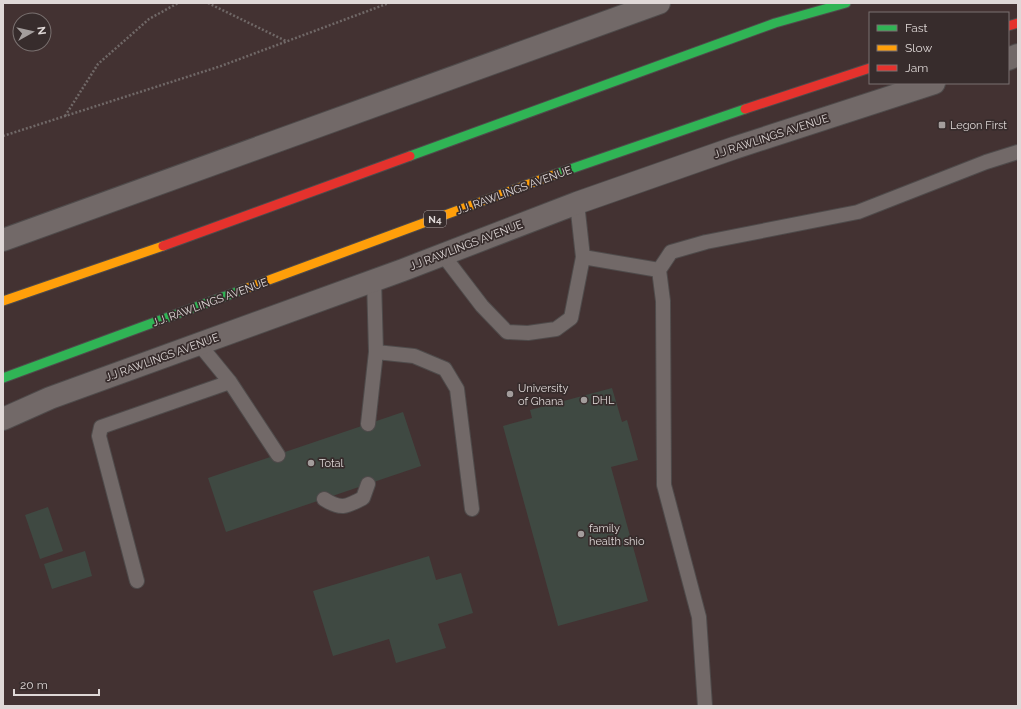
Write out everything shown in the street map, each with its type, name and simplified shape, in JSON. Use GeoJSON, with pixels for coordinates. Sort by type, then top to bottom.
{"type":"FeatureCollection","features":[{"type":"Feature","properties":{"kind":"highway"},"geometry":{"type":"LineString","coordinates":[[3,301],[203,232],[775,23],[846,3]]}},
{"type":"Feature","properties":{"kind":"highway","name":"J.J. RAWLINGS AVENUE"},"geometry":{"type":"LineString","coordinates":[[3,378],[561,172],[814,85],[869,68]]}},
{"type":"Feature","properties":{"kind":"street"},"geometry":{"type":"LineString","coordinates":[[3,240],[660,3]]}},
{"type":"Feature","properties":{"kind":"street","name":"J.J RAWLINGS AVENUE"},"geometry":{"type":"LineString","coordinates":[[3,419],[50,398],[443,255],[576,203],[931,84]]}},
{"type":"Feature","properties":{"kind":"lane"},"geometry":{"type":"LineString","coordinates":[[705,706],[698,617],[664,485],[663,301],[659,270],[671,252],[706,242],[858,212],[986,162],[1018,152]]}},
{"type":"Feature","properties":{"kind":"lane"},"geometry":{"type":"LineString","coordinates":[[443,255],[482,306],[507,332],[528,333],[556,329],[572,318],[583,257],[576,203]]}},
{"type":"Feature","properties":{"kind":"lane"},"geometry":{"type":"LineString","coordinates":[[583,257],[659,270]]}},
{"type":"Feature","properties":{"kind":"lane"},"geometry":{"type":"LineString","coordinates":[[368,424],[376,352],[374,279]]}},
{"type":"Feature","properties":{"kind":"lane"},"geometry":{"type":"LineString","coordinates":[[199,344],[230,382],[278,455]]}},
{"type":"Feature","properties":{"kind":"lane"},"geometry":{"type":"LineString","coordinates":[[376,352],[414,356],[445,369],[449,375],[457,389],[472,509]]}},
{"type":"Feature","properties":{"kind":"lane"},"geometry":{"type":"LineString","coordinates":[[137,581],[98,436],[101,427],[230,382]]}},
{"type":"Feature","properties":{"kind":"lane"},"geometry":{"type":"LineString","coordinates":[[324,499],[335,506],[349,505],[363,498],[368,484]]}},
{"type":"Feature","properties":{"kind":"path"},"geometry":{"type":"LineString","coordinates":[[65,117],[98,64],[149,19],[178,3]]}},
{"type":"Feature","properties":{"kind":"path"},"geometry":{"type":"LineString","coordinates":[[208,3],[286,42]]}},
{"type":"Feature","properties":{"kind":"path"},"geometry":{"type":"LineString","coordinates":[[3,136],[163,86],[390,3]]}},
{"type":"Feature","properties":{"kind":"shaded area","name":"University of Ghana"},"geometry":{"type":"Polygon","coordinates":[[[3,3],[1018,3],[1018,706],[3,706],[3,3]]]}},
{"type":"Feature","properties":{"kind":"building","name":"family health shio"},"geometry":{"type":"Polygon","coordinates":[[[612,388],[622,422],[627,420],[638,460],[611,467],[648,601],[558,626],[503,426],[532,418],[530,410],[612,388]]]}},
{"type":"Feature","properties":{"kind":"building"},"geometry":{"type":"Polygon","coordinates":[[[403,412],[421,466],[226,532],[208,478],[403,412]]]}},
{"type":"Feature","properties":{"kind":"building"},"geometry":{"type":"Polygon","coordinates":[[[48,507],[63,551],[40,559],[25,515],[48,507]]]}},
{"type":"Feature","properties":{"kind":"building"},"geometry":{"type":"Polygon","coordinates":[[[85,551],[92,576],[52,589],[44,564],[85,551]]]}},
{"type":"Feature","properties":{"kind":"building"},"geometry":{"type":"Polygon","coordinates":[[[429,556],[436,580],[461,573],[473,613],[438,624],[446,648],[396,663],[389,639],[333,656],[313,591],[429,556]]]}},
{"type":"Feature","properties":{"kind":"traffic: fast"},"geometry":{"type":"LineString","coordinates":[[410,156],[775,23],[846,3]]}},
{"type":"Feature","properties":{"kind":"traffic: fast"},"geometry":{"type":"LineString","coordinates":[[556,174],[745,109]]}},
{"type":"Feature","properties":{"kind":"traffic: fast"},"geometry":{"type":"LineString","coordinates":[[3,378],[242,290]]}},
{"type":"Feature","properties":{"kind":"traffic: slow"},"geometry":{"type":"LineString","coordinates":[[242,290],[556,174]]}},
{"type":"Feature","properties":{"kind":"traffic: slow"},"geometry":{"type":"LineString","coordinates":[[3,301],[163,246]]}},
{"type":"Feature","properties":{"kind":"traffic: jam"},"geometry":{"type":"LineString","coordinates":[[1009,26],[1018,23]]}},
{"type":"Feature","properties":{"kind":"traffic: jam"},"geometry":{"type":"LineString","coordinates":[[745,109],[869,68]]}},
{"type":"Feature","properties":{"kind":"traffic: jam"},"geometry":{"type":"LineString","coordinates":[[163,246],[410,156]]}},
{"type":"Feature","properties":{"kind":"place","name":"Legon First"},"geometry":{"type":"Point","coordinates":[942,125]}},
{"type":"Feature","properties":{"kind":"place","name":"University of Ghana"},"geometry":{"type":"Point","coordinates":[510,394]}},
{"type":"Feature","properties":{"kind":"place","name":"DHL"},"geometry":{"type":"Point","coordinates":[584,400]}},
{"type":"Feature","properties":{"kind":"place","name":"Total"},"geometry":{"type":"Point","coordinates":[311,463]}},
{"type":"Feature","properties":{"kind":"place","name":"family health shio"},"geometry":{"type":"Point","coordinates":[581,534]}}]}
